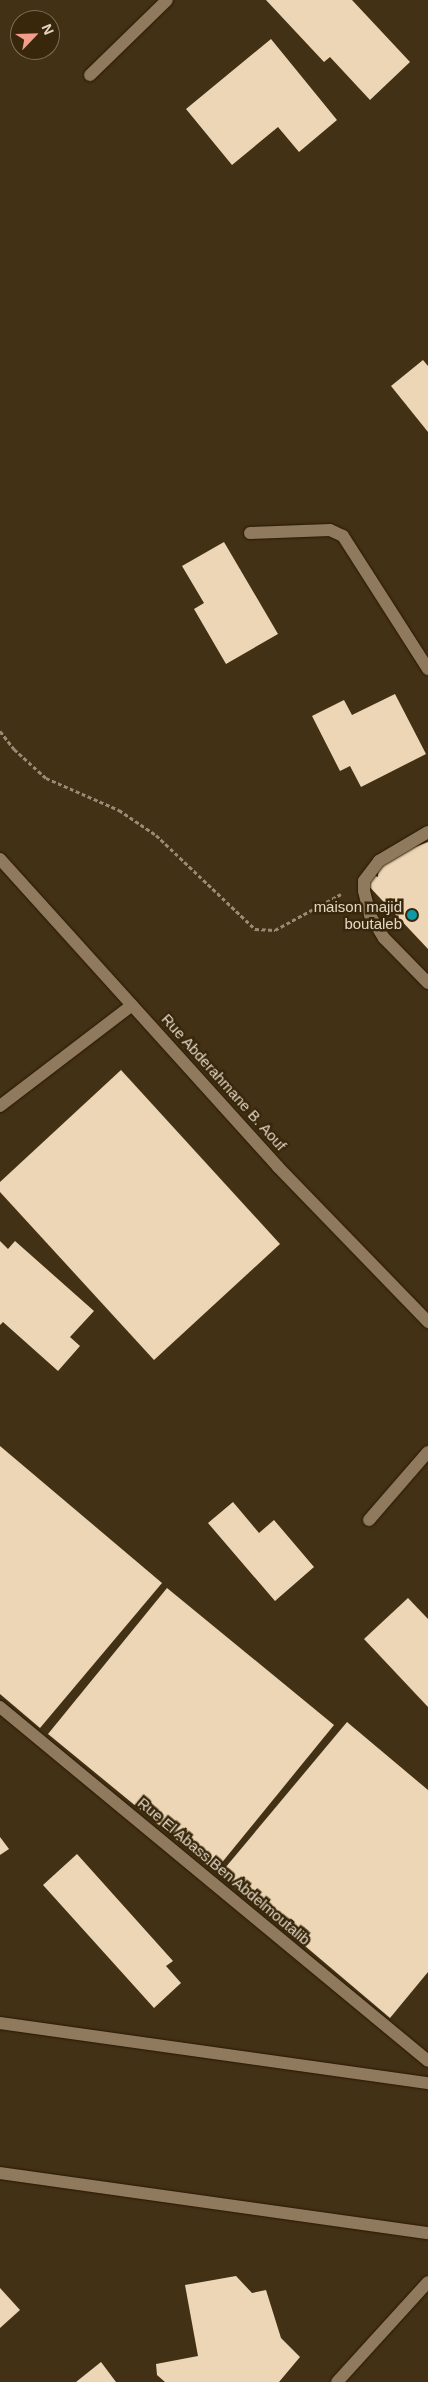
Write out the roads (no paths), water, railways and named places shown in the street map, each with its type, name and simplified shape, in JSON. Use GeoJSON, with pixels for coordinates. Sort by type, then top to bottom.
{"type":"FeatureCollection","features":[{"type":"Feature","properties":{"kind":"street"},"geometry":{"type":"LineString","coordinates":[[90,76],[167,0]]}},
{"type":"Feature","properties":{"kind":"street"},"geometry":{"type":"LineString","coordinates":[[250,533],[330,530],[342,536],[428,669]]}},
{"type":"Feature","properties":{"kind":"street"},"geometry":{"type":"LineString","coordinates":[[428,832],[387,854],[364,881],[365,900],[375,925],[428,983]]}},
{"type":"Feature","properties":{"kind":"street","name":"Rue Abderahmane B. Aouf"},"geometry":{"type":"LineString","coordinates":[[0,859],[278,1167],[428,1322]]}},
{"type":"Feature","properties":{"kind":"street"},"geometry":{"type":"LineString","coordinates":[[0,1106],[132,1005]]}},
{"type":"Feature","properties":{"kind":"street"},"geometry":{"type":"LineString","coordinates":[[370,1520],[428,1452]]}},
{"type":"Feature","properties":{"kind":"street","name":"Rue El Abass Ben Abdelmoutalib"},"geometry":{"type":"LineString","coordinates":[[0,1706],[428,2061]]}},
{"type":"Feature","properties":{"kind":"street"},"geometry":{"type":"LineString","coordinates":[[0,2023],[428,2083]]}},
{"type":"Feature","properties":{"kind":"street"},"geometry":{"type":"LineString","coordinates":[[0,2173],[428,2233]]}},
{"type":"Feature","properties":{"kind":"street"},"geometry":{"type":"LineString","coordinates":[[337,2382],[428,2282]]}},
{"type":"Feature","properties":{"kind":"place","name":"maison majid boutaleb"},"geometry":{"type":"Point","coordinates":[412,915]}}]}
